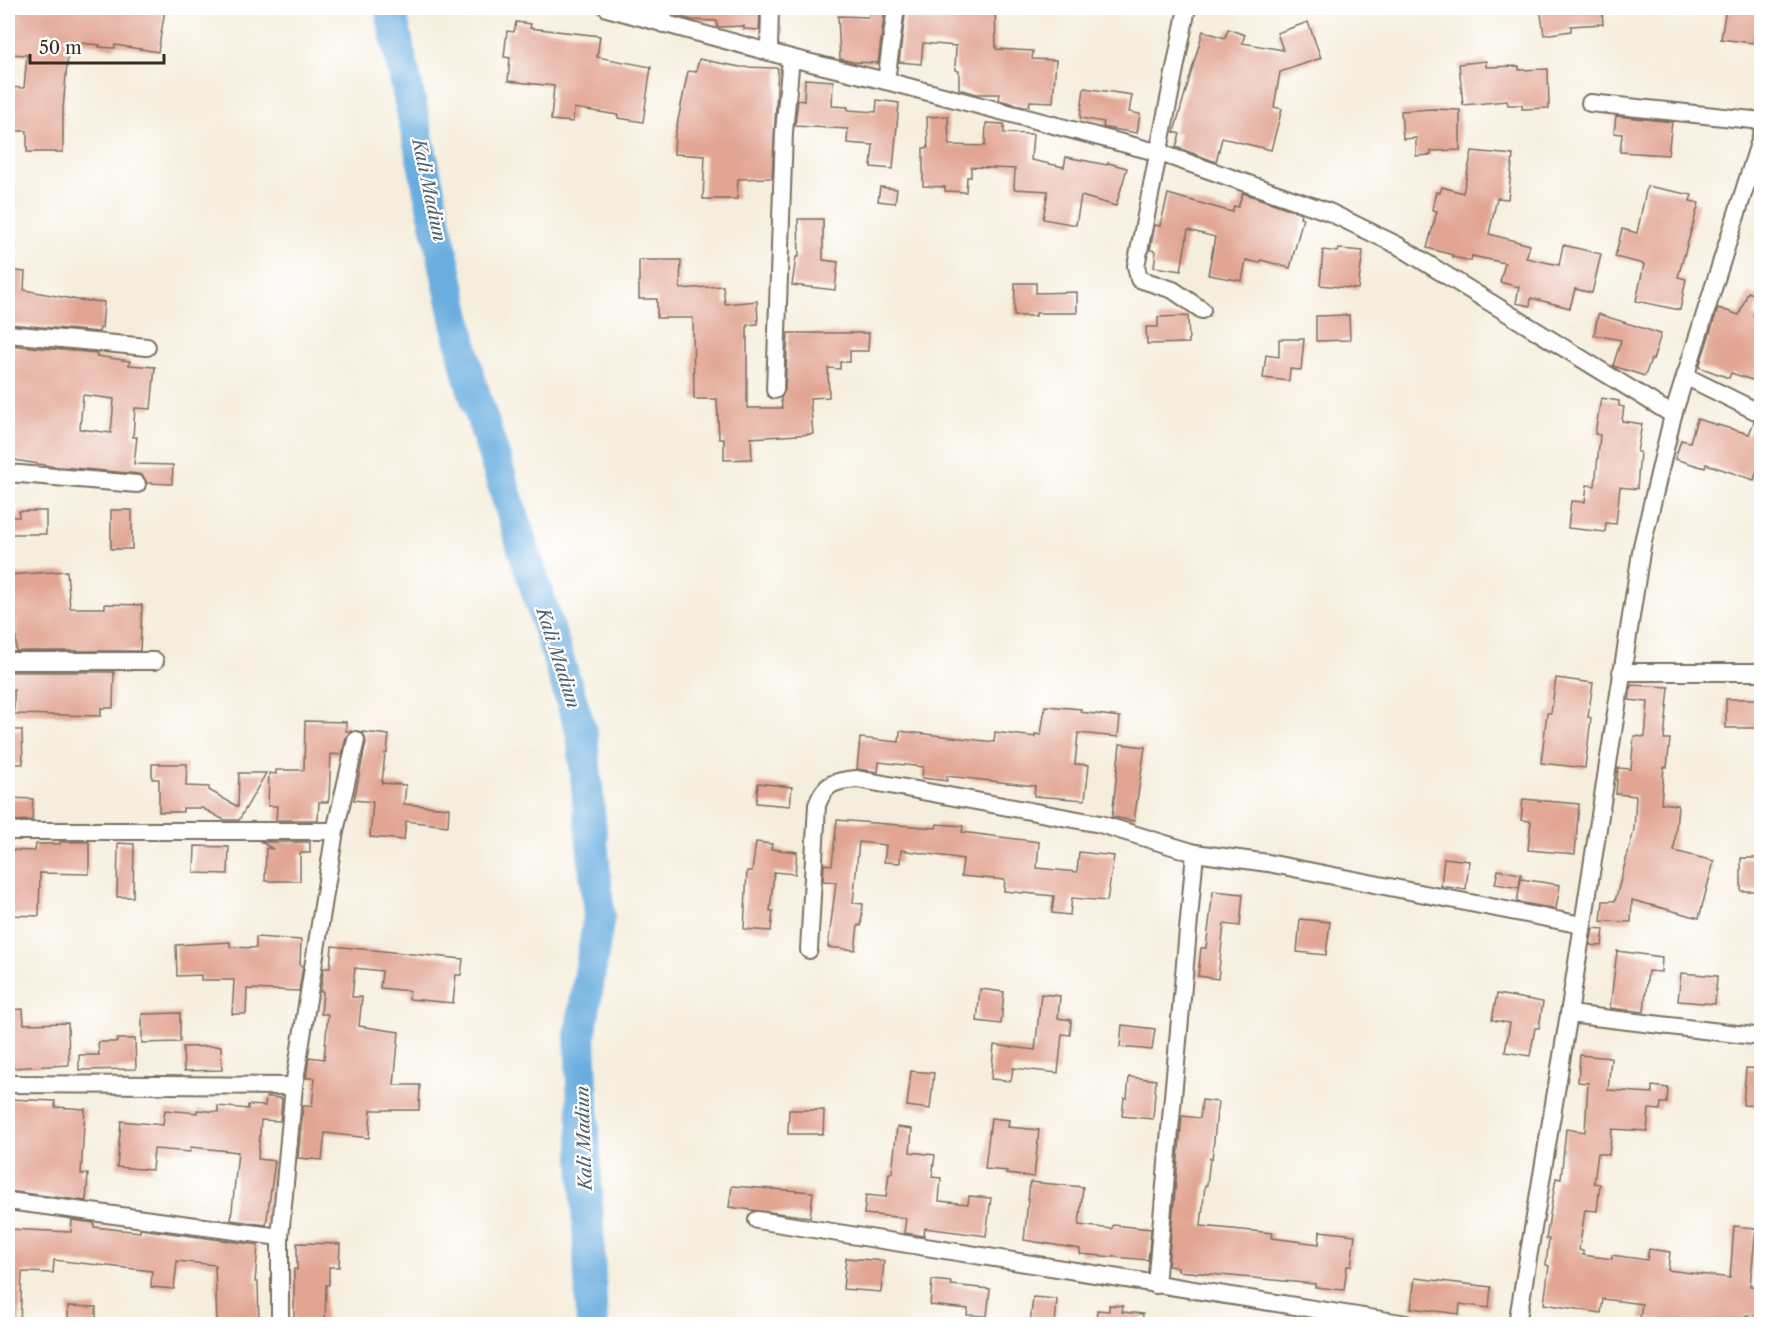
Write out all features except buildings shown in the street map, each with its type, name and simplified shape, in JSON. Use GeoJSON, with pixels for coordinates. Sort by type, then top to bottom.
{"type":"FeatureCollection","features":[{"type":"Feature","properties":{"kind":"street"},"geometry":{"type":"LineString","coordinates":[[607,8],[664,16],[769,52],[1160,153],[1329,212],[1397,245],[1673,415]]}},
{"type":"Feature","properties":{"kind":"street"},"geometry":{"type":"LineString","coordinates":[[769,52],[770,8]]}},
{"type":"Feature","properties":{"kind":"street"},"geometry":{"type":"LineString","coordinates":[[886,81],[896,8]]}},
{"type":"Feature","properties":{"kind":"street"},"geometry":{"type":"LineString","coordinates":[[1188,8],[1136,275],[1145,283],[1173,290],[1202,310]]}},
{"type":"Feature","properties":{"kind":"street"},"geometry":{"type":"LineString","coordinates":[[775,390],[784,132],[791,58]]}},
{"type":"Feature","properties":{"kind":"street"},"geometry":{"type":"LineString","coordinates":[[1590,103],[1761,121]]}},
{"type":"Feature","properties":{"kind":"street"},"geometry":{"type":"LineString","coordinates":[[1517,1324],[1569,1014],[1642,546],[1673,415],[1761,134]]}},
{"type":"Feature","properties":{"kind":"street"},"geometry":{"type":"LineString","coordinates":[[8,334],[147,347]]}},
{"type":"Feature","properties":{"kind":"street"},"geometry":{"type":"LineString","coordinates":[[1685,376],[1761,414]]}},
{"type":"Feature","properties":{"kind":"street"},"geometry":{"type":"LineString","coordinates":[[8,473],[137,484]]}},
{"type":"Feature","properties":{"kind":"street"},"geometry":{"type":"LineString","coordinates":[[8,661],[155,661]]}},
{"type":"Feature","properties":{"kind":"street"},"geometry":{"type":"LineString","coordinates":[[1621,672],[1761,672]]}},
{"type":"Feature","properties":{"kind":"street"},"geometry":{"type":"LineString","coordinates":[[280,1324],[280,1237],[294,1086],[335,831],[357,740]]}},
{"type":"Feature","properties":{"kind":"street"},"geometry":{"type":"LineString","coordinates":[[809,950],[817,805],[821,793],[829,785],[843,780],[857,779],[1100,824],[1195,853],[1268,863],[1582,925]]}},
{"type":"Feature","properties":{"kind":"street"},"geometry":{"type":"LineString","coordinates":[[8,831],[335,831]]}},
{"type":"Feature","properties":{"kind":"street"},"geometry":{"type":"LineString","coordinates":[[1156,1285],[1195,853]]}},
{"type":"Feature","properties":{"kind":"street"},"geometry":{"type":"LineString","coordinates":[[1569,1014],[1761,1036]]}},
{"type":"Feature","properties":{"kind":"street"},"geometry":{"type":"LineString","coordinates":[[8,1084],[294,1086]]}},
{"type":"Feature","properties":{"kind":"street"},"geometry":{"type":"LineString","coordinates":[[8,1201],[280,1237]]}},
{"type":"Feature","properties":{"kind":"street"},"geometry":{"type":"LineString","coordinates":[[757,1220],[1407,1324]]}},
{"type":"Feature","properties":{"kind":"waterway","name":"Kali Madiun"},"geometry":{"type":"LineString","coordinates":[[390,8],[468,374],[582,734],[599,916],[580,1036],[592,1324]]}}]}
